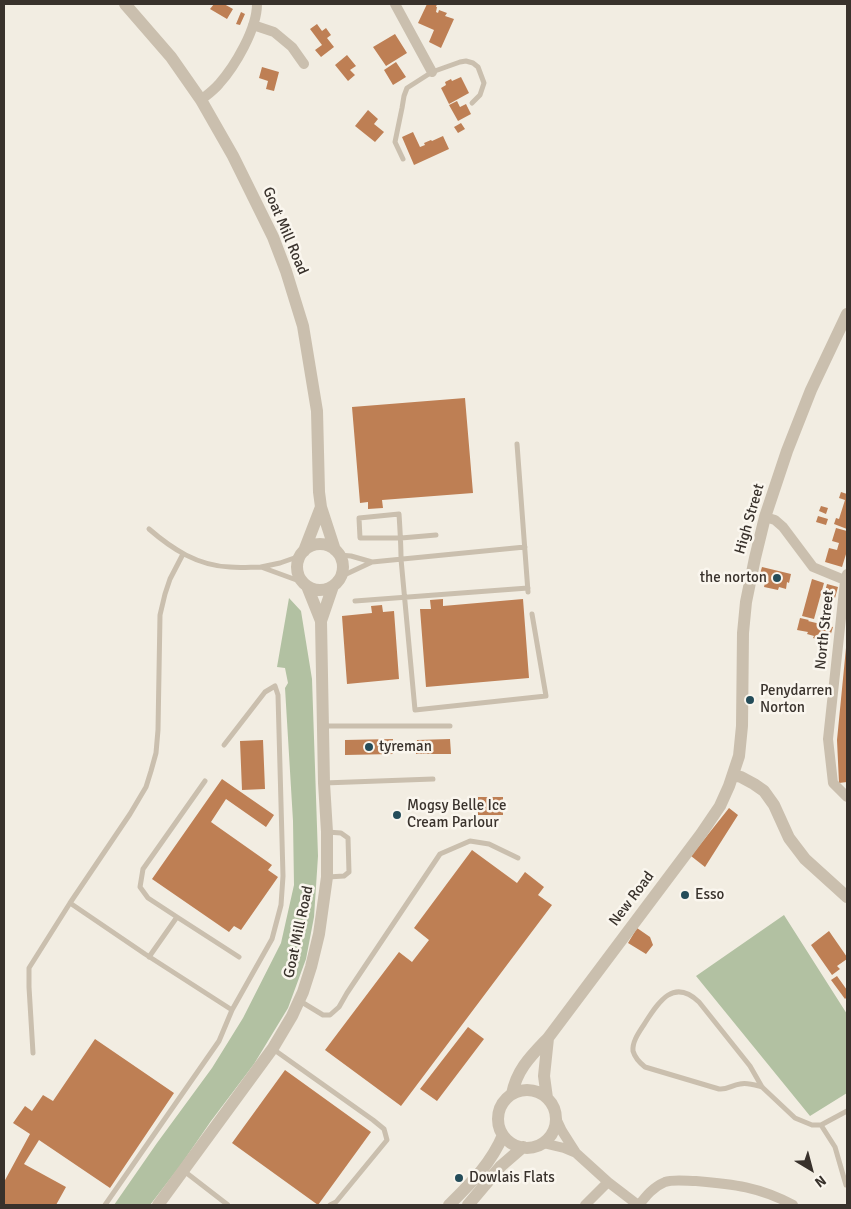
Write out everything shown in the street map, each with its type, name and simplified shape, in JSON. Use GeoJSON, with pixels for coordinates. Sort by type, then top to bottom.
{"type":"FeatureCollection","features":[{"type":"Feature","properties":{"kind":"street","name":"Goat Mill Road"},"geometry":{"type":"LineString","coordinates":[[126,4],[171,57],[201,100],[233,156],[269,230],[286,271],[302,326],[317,410],[321,506],[337,552]]}},
{"type":"Feature","properties":{"kind":"street"},"geometry":{"type":"LineString","coordinates":[[201,100],[218,85],[234,64],[253,25],[257,4]]}},
{"type":"Feature","properties":{"kind":"street"},"geometry":{"type":"LineString","coordinates":[[396,4],[432,72]]}},
{"type":"Feature","properties":{"kind":"street"},"geometry":{"type":"LineString","coordinates":[[253,25],[274,32],[292,47],[304,64]]}},
{"type":"Feature","properties":{"kind":"street","name":"High Street"},"geometry":{"type":"LineString","coordinates":[[732,775],[739,756],[742,726],[742,633],[746,602],[765,517],[787,451],[811,390],[847,314]]}},
{"type":"Feature","properties":{"kind":"street","name":"Goat Mill Road"},"geometry":{"type":"LineString","coordinates":[[302,553],[321,506]]}},
{"type":"Feature","properties":{"kind":"street"},"geometry":{"type":"LineString","coordinates":[[765,517],[776,520],[783,527],[813,567],[847,579]]}},
{"type":"Feature","properties":{"kind":"street"},"geometry":{"type":"LineString","coordinates":[[319,544],[330,547],[337,552],[342,566],[337,581],[328,588],[317,590],[305,584],[298,572],[298,561],[302,553],[308,548],[319,544]]}},
{"type":"Feature","properties":{"kind":"street","name":"North Street"},"geometry":{"type":"LineString","coordinates":[[847,579],[828,739],[832,783],[847,797]]}},
{"type":"Feature","properties":{"kind":"street","name":"Goat Mill Road"},"geometry":{"type":"LineString","coordinates":[[321,621],[337,581]]}},
{"type":"Feature","properties":{"kind":"street","name":"Goat Mill Road"},"geometry":{"type":"LineString","coordinates":[[158,1205],[273,1048],[299,1001],[315,951],[327,877],[327,832],[324,783],[321,621],[305,584]]}},
{"type":"Feature","properties":{"kind":"street"},"geometry":{"type":"LineString","coordinates":[[732,775],[741,777],[764,791],[774,805],[789,838],[805,858],[847,897]]}},
{"type":"Feature","properties":{"kind":"street","name":"New Road"},"geometry":{"type":"LineString","coordinates":[[512,1094],[514,1082],[528,1059],[548,1038],[701,834],[720,806],[732,775]]}},
{"type":"Feature","properties":{"kind":"street"},"geometry":{"type":"LineString","coordinates":[[547,1098],[544,1076],[548,1038]]}},
{"type":"Feature","properties":{"kind":"street"},"geometry":{"type":"LineString","coordinates":[[555,1116],[552,1133],[547,1139],[534,1147],[523,1148],[506,1140],[502,1135],[498,1119],[502,1104],[512,1094],[527,1090],[541,1094],[552,1104],[562,1131],[576,1153],[608,1182],[638,1205],[657,1186],[667,1181],[731,1184],[762,1191],[793,1205]]}},
{"type":"Feature","properties":{"kind":"street"},"geometry":{"type":"LineString","coordinates":[[449,1205],[477,1176],[497,1148],[502,1135]]}},
{"type":"Feature","properties":{"kind":"street"},"geometry":{"type":"LineString","coordinates":[[543,1142],[576,1153]]}},
{"type":"Feature","properties":{"kind":"street"},"geometry":{"type":"LineString","coordinates":[[468,1205],[501,1166],[523,1148]]}},
{"type":"Feature","properties":{"kind":"street"},"geometry":{"type":"LineString","coordinates":[[585,1205],[608,1182]]}},
{"type":"Feature","properties":{"kind":"lane"},"geometry":{"type":"LineString","coordinates":[[403,159],[395,142],[407,88],[432,72],[460,62],[472,63],[478,67],[484,83],[480,95],[472,103]]}},
{"type":"Feature","properties":{"kind":"lane"},"geometry":{"type":"LineString","coordinates":[[356,601],[528,590],[517,444]]}},
{"type":"Feature","properties":{"kind":"lane"},"geometry":{"type":"LineString","coordinates":[[436,535],[401,538],[360,538],[359,518],[399,514],[401,538],[401,559],[415,710],[546,696],[532,614]]}},
{"type":"Feature","properties":{"kind":"lane"},"geometry":{"type":"LineString","coordinates":[[149,529],[183,554],[209,564],[228,567],[261,568],[280,563],[302,553]]}},
{"type":"Feature","properties":{"kind":"lane"},"geometry":{"type":"LineString","coordinates":[[337,552],[372,562],[526,547]]}},
{"type":"Feature","properties":{"kind":"lane"},"geometry":{"type":"LineString","coordinates":[[33,1053],[29,968],[130,814],[146,787],[151,771],[156,753],[158,730],[160,615],[170,579],[183,554]]}},
{"type":"Feature","properties":{"kind":"lane"},"geometry":{"type":"LineString","coordinates":[[337,581],[372,562]]}},
{"type":"Feature","properties":{"kind":"lane"},"geometry":{"type":"LineString","coordinates":[[261,568],[305,584]]}},
{"type":"Feature","properties":{"kind":"lane"},"geometry":{"type":"LineString","coordinates":[[104,1205],[219,1041],[232,1010],[272,939],[282,905],[284,876],[278,695],[275,686],[265,692],[224,745]]}},
{"type":"Feature","properties":{"kind":"lane"},"geometry":{"type":"LineString","coordinates":[[323,726],[450,726]]}},
{"type":"Feature","properties":{"kind":"lane"},"geometry":{"type":"LineString","coordinates":[[324,783],[433,779]]}},
{"type":"Feature","properties":{"kind":"lane"},"geometry":{"type":"LineString","coordinates":[[205,782],[143,869],[140,887],[148,898],[240,958]]}},
{"type":"Feature","properties":{"kind":"lane"},"geometry":{"type":"LineString","coordinates":[[327,832],[341,833],[348,838],[349,872],[344,876],[327,877]]}},
{"type":"Feature","properties":{"kind":"lane"},"geometry":{"type":"LineString","coordinates":[[299,1001],[323,1014],[330,1015],[339,1007],[440,854],[470,841],[489,844],[518,858]]}},
{"type":"Feature","properties":{"kind":"lane"},"geometry":{"type":"LineString","coordinates":[[70,903],[149,957],[232,1010]]}},
{"type":"Feature","properties":{"kind":"lane"},"geometry":{"type":"LineString","coordinates":[[149,957],[177,917]]}},
{"type":"Feature","properties":{"kind":"lane"},"geometry":{"type":"LineString","coordinates":[[762,1087],[740,1084],[725,1090],[719,1089],[645,1067],[637,1059],[634,1052],[634,1044],[657,1004],[669,994],[684,992],[699,1002],[750,1066],[762,1087],[795,1118],[812,1125],[821,1125],[847,1110]]}},
{"type":"Feature","properties":{"kind":"lane"},"geometry":{"type":"LineString","coordinates":[[273,1048],[384,1129],[387,1140],[336,1202],[330,1205]]}},
{"type":"Feature","properties":{"kind":"lane"},"geometry":{"type":"LineString","coordinates":[[821,1125],[835,1147],[846,1185]]}},
{"type":"Feature","properties":{"kind":"lane"},"geometry":{"type":"LineString","coordinates":[[184,1171],[228,1205]]}},
{"type":"Feature","properties":{"kind":"green space"},"geometry":{"type":"Polygon","coordinates":[[[289,598],[301,611],[312,679],[318,856],[314,917],[306,959],[288,1008],[254,1064],[150,1205],[114,1205],[212,1068],[243,1018],[281,943],[294,885],[293,821],[285,688],[288,683],[285,668],[277,667],[289,598]]]}},
{"type":"Feature","properties":{"kind":"green space"},"geometry":{"type":"Polygon","coordinates":[[[784,915],[847,1014],[847,1093],[810,1116],[696,976],[784,915]]]}},
{"type":"Feature","properties":{"kind":"building"},"geometry":{"type":"Polygon","coordinates":[[[214,4],[224,4],[233,9],[227,19],[210,9],[214,4]]]}},
{"type":"Feature","properties":{"kind":"building"},"geometry":{"type":"Polygon","coordinates":[[[427,4],[437,4],[436,12],[438,13],[439,10],[447,13],[445,16],[454,19],[441,48],[429,42],[434,30],[418,23],[427,4]]]}},
{"type":"Feature","properties":{"kind":"building"},"geometry":{"type":"Polygon","coordinates":[[[241,12],[245,14],[240,25],[236,24],[241,12]]]}},
{"type":"Feature","properties":{"kind":"building"},"geometry":{"type":"Polygon","coordinates":[[[317,24],[322,31],[326,28],[331,35],[327,38],[334,47],[321,57],[315,50],[322,45],[310,29],[317,24]]]}},
{"type":"Feature","properties":{"kind":"building"},"geometry":{"type":"Polygon","coordinates":[[[395,34],[407,53],[386,66],[373,47],[395,34]]]}},
{"type":"Feature","properties":{"kind":"building"},"geometry":{"type":"Polygon","coordinates":[[[347,55],[356,66],[350,70],[355,75],[348,81],[335,65],[347,55]]]}},
{"type":"Feature","properties":{"kind":"building"},"geometry":{"type":"Polygon","coordinates":[[[396,62],[406,77],[393,85],[384,70],[396,62]]]}},
{"type":"Feature","properties":{"kind":"building"},"geometry":{"type":"Polygon","coordinates":[[[262,67],[279,72],[274,91],[266,89],[268,81],[259,78],[262,67]]]}},
{"type":"Feature","properties":{"kind":"building"},"geometry":{"type":"Polygon","coordinates":[[[461,77],[469,93],[449,104],[441,88],[446,85],[445,82],[461,77]]]}},
{"type":"Feature","properties":{"kind":"building"},"geometry":{"type":"Polygon","coordinates":[[[457,101],[460,107],[466,104],[471,114],[458,121],[449,105],[457,101]]]}},
{"type":"Feature","properties":{"kind":"building"},"geometry":{"type":"Polygon","coordinates":[[[368,110],[378,119],[374,124],[384,132],[375,142],[355,126],[368,110]]]}},
{"type":"Feature","properties":{"kind":"building"},"geometry":{"type":"Polygon","coordinates":[[[461,123],[465,129],[458,133],[454,127],[461,123]]]}},
{"type":"Feature","properties":{"kind":"building"},"geometry":{"type":"Polygon","coordinates":[[[413,132],[420,147],[425,145],[424,143],[443,136],[449,149],[414,165],[402,137],[413,132]]]}},
{"type":"Feature","properties":{"kind":"building"},"geometry":{"type":"Polygon","coordinates":[[[465,398],[473,493],[382,500],[383,508],[368,509],[368,502],[360,503],[352,407],[465,398]]]}},
{"type":"Feature","properties":{"kind":"building"},"geometry":{"type":"Polygon","coordinates":[[[841,492],[847,494],[847,529],[834,524],[836,518],[839,519],[845,500],[839,498],[841,492]]]}},
{"type":"Feature","properties":{"kind":"building"},"geometry":{"type":"Polygon","coordinates":[[[821,506],[828,508],[826,514],[819,511],[821,506]]]}},
{"type":"Feature","properties":{"kind":"building"},"geometry":{"type":"Polygon","coordinates":[[[818,516],[828,519],[826,525],[816,522],[818,516]]]}},
{"type":"Feature","properties":{"kind":"building"},"geometry":{"type":"Polygon","coordinates":[[[836,528],[847,531],[847,551],[842,567],[825,562],[829,548],[837,550],[839,543],[832,541],[836,528]]]}},
{"type":"Feature","properties":{"kind":"building","name":"the norton"},"geometry":{"type":"Polygon","coordinates":[[[762,567],[791,574],[786,589],[779,587],[778,590],[764,587],[766,579],[759,577],[762,567]]]}},
{"type":"Feature","properties":{"kind":"building"},"geometry":{"type":"Polygon","coordinates":[[[812,579],[824,583],[814,619],[802,616],[812,579]]]}},
{"type":"Feature","properties":{"kind":"building"},"geometry":{"type":"Polygon","coordinates":[[[827,584],[838,587],[835,598],[824,595],[827,584]]]}},
{"type":"Feature","properties":{"kind":"building"},"geometry":{"type":"Polygon","coordinates":[[[443,599],[443,606],[523,599],[529,678],[426,687],[420,609],[431,609],[430,600],[443,599]]]}},
{"type":"Feature","properties":{"kind":"building"},"geometry":{"type":"Polygon","coordinates":[[[382,605],[383,612],[394,611],[399,679],[347,684],[342,616],[372,613],[371,606],[382,605]]]}},
{"type":"Feature","properties":{"kind":"building"},"geometry":{"type":"Polygon","coordinates":[[[800,618],[833,627],[829,640],[823,639],[822,641],[813,638],[814,636],[807,634],[808,632],[797,630],[800,618]]]}},
{"type":"Feature","properties":{"kind":"building"},"geometry":{"type":"Polygon","coordinates":[[[846,648],[847,782],[839,783],[837,740],[846,648]]]}},
{"type":"Feature","properties":{"kind":"building","name":"tyreman"},"geometry":{"type":"Polygon","coordinates":[[[393,739],[393,754],[345,755],[345,740],[393,739]]]}},
{"type":"Feature","properties":{"kind":"building"},"geometry":{"type":"Polygon","coordinates":[[[450,739],[451,754],[416,754],[417,740],[450,739]]]}},
{"type":"Feature","properties":{"kind":"building"},"geometry":{"type":"Polygon","coordinates":[[[263,740],[265,789],[242,790],[240,741],[263,740]]]}},
{"type":"Feature","properties":{"kind":"building"},"geometry":{"type":"Polygon","coordinates":[[[222,779],[274,815],[266,827],[226,799],[211,822],[272,865],[268,870],[278,877],[241,930],[234,926],[229,932],[152,879],[222,779]]]}},
{"type":"Feature","properties":{"kind":"building"},"geometry":{"type":"Polygon","coordinates":[[[478,797],[503,797],[503,815],[478,815],[478,797]]]}},
{"type":"Feature","properties":{"kind":"building"},"geometry":{"type":"Polygon","coordinates":[[[729,808],[738,815],[705,867],[691,856],[729,808]]]}},
{"type":"Feature","properties":{"kind":"building"},"geometry":{"type":"Polygon","coordinates":[[[472,850],[517,883],[525,872],[544,887],[538,895],[552,905],[401,1106],[325,1050],[399,952],[412,962],[429,940],[414,928],[472,850]]]}},
{"type":"Feature","properties":{"kind":"building"},"geometry":{"type":"Polygon","coordinates":[[[637,928],[650,937],[653,945],[646,954],[628,943],[637,928]]]}},
{"type":"Feature","properties":{"kind":"building"},"geometry":{"type":"Polygon","coordinates":[[[829,931],[847,957],[837,966],[840,969],[832,975],[811,945],[829,931]]]}},
{"type":"Feature","properties":{"kind":"building"},"geometry":{"type":"Polygon","coordinates":[[[837,976],[847,990],[847,997],[845,999],[831,980],[837,976]]]}},
{"type":"Feature","properties":{"kind":"building"},"geometry":{"type":"Polygon","coordinates":[[[468,1027],[484,1039],[437,1101],[420,1089],[468,1027]]]}},
{"type":"Feature","properties":{"kind":"building"},"geometry":{"type":"Polygon","coordinates":[[[95,1039],[174,1093],[110,1188],[39,1140],[24,1164],[66,1187],[56,1205],[4,1205],[4,1182],[30,1134],[13,1123],[25,1106],[32,1111],[43,1095],[53,1101],[95,1039]]]}},
{"type":"Feature","properties":{"kind":"building"},"geometry":{"type":"Polygon","coordinates":[[[285,1070],[371,1132],[318,1205],[232,1143],[285,1070]]]}},
{"type":"Feature","properties":{"kind":"place","name":"the norton"},"geometry":{"type":"Point","coordinates":[777,578]}},
{"type":"Feature","properties":{"kind":"place","name":"Penydarren Norton"},"geometry":{"type":"Point","coordinates":[750,700]}},
{"type":"Feature","properties":{"kind":"place","name":"tyreman"},"geometry":{"type":"Point","coordinates":[369,747]}},
{"type":"Feature","properties":{"kind":"place","name":"Mogsy Belle Ice Cream Parlour"},"geometry":{"type":"Point","coordinates":[397,815]}},
{"type":"Feature","properties":{"kind":"place","name":"Esso"},"geometry":{"type":"Point","coordinates":[685,895]}},
{"type":"Feature","properties":{"kind":"place","name":"Dowlais Flats"},"geometry":{"type":"Point","coordinates":[459,1178]}}]}
